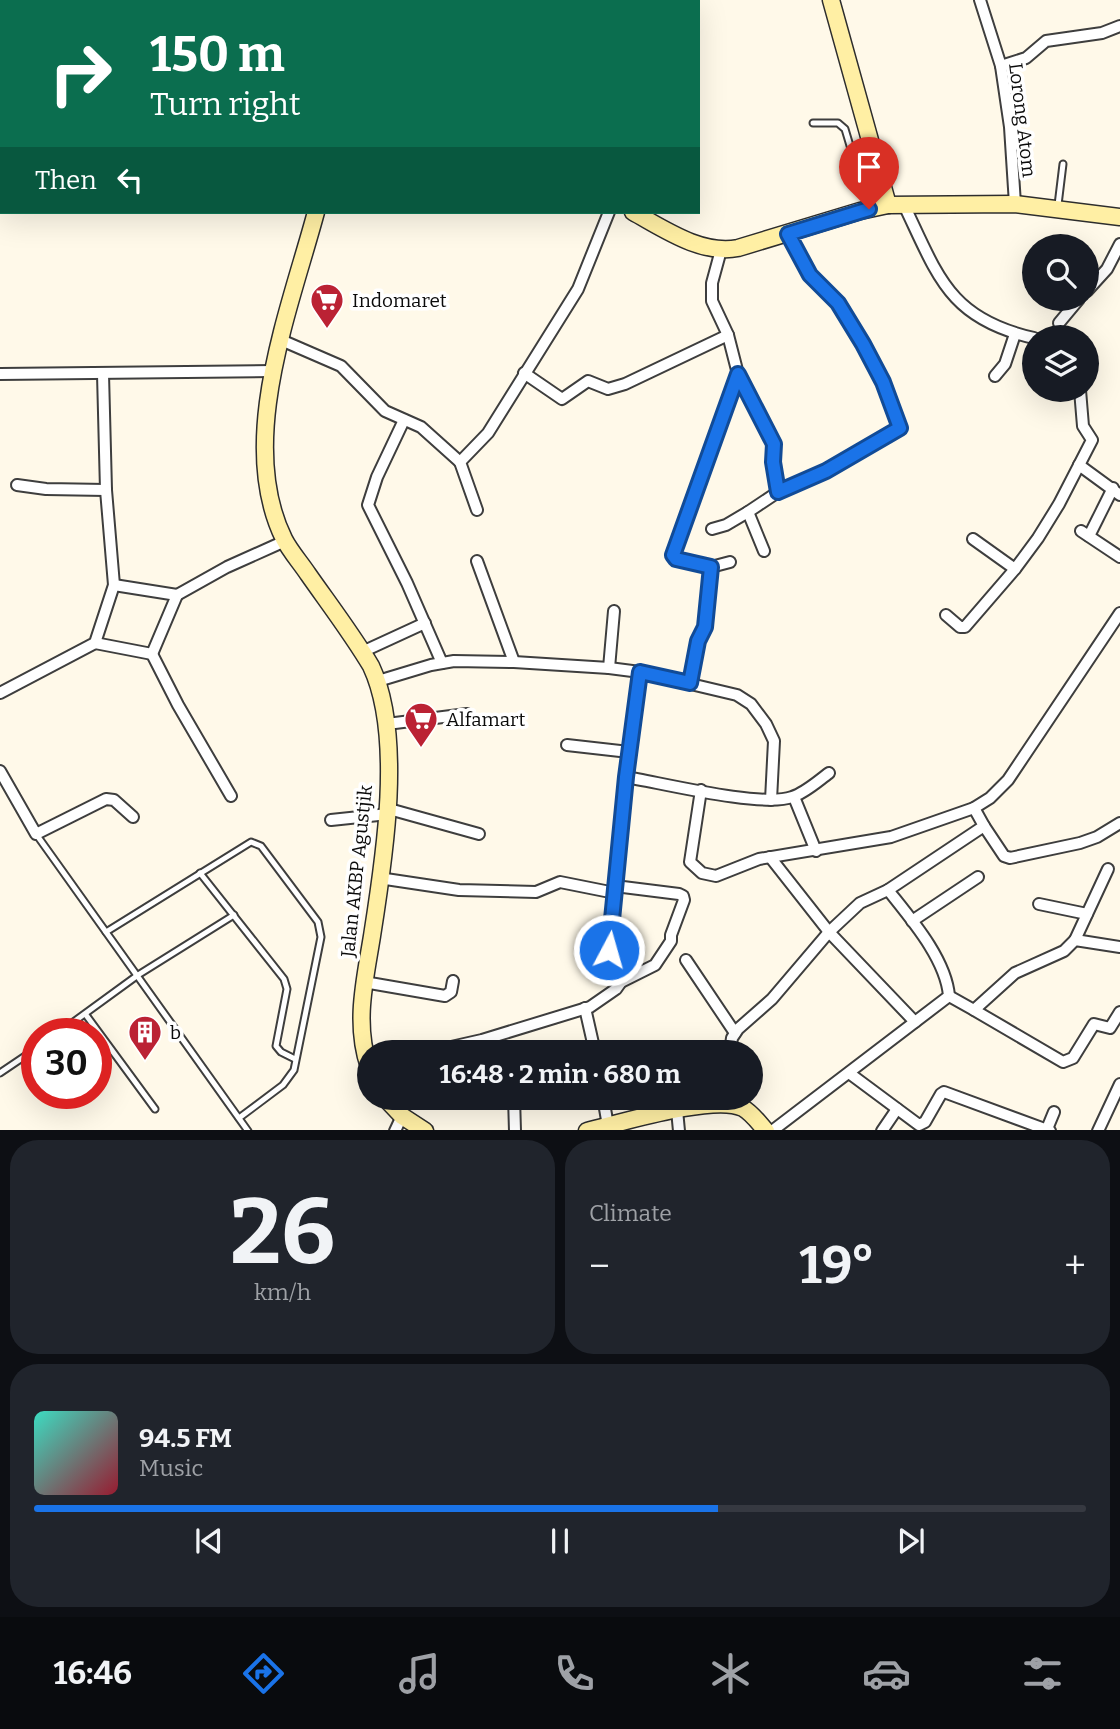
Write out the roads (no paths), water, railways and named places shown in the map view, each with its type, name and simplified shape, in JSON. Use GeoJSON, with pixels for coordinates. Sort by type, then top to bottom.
{"type":"FeatureCollection","features":[{"type":"Feature","properties":{"kind":"street"},"geometry":{"type":"LineString","coordinates":[[831,0],[866,125],[896,205],[949,293],[970,311],[1022,335]]}},
{"type":"Feature","properties":{"kind":"street","name":"Lorong Atom"},"geometry":{"type":"LineString","coordinates":[[980,0],[1001,66],[1010,127],[1015,204]]}},
{"type":"Feature","properties":{"kind":"street"},"geometry":{"type":"LineString","coordinates":[[1001,66],[1026,58],[1046,41],[1102,33],[1120,26]]}},
{"type":"Feature","properties":{"kind":"street"},"geometry":{"type":"LineString","coordinates":[[636,214],[694,243],[721,250],[738,248],[869,209],[896,205],[1015,204],[1120,217]]}},
{"type":"Feature","properties":{"kind":"street","name":"Jalan AKBP Agustjik"},"geometry":{"type":"LineString","coordinates":[[315,214],[272,371],[266,421],[267,484],[271,508],[285,541],[362,652],[378,681],[387,724],[388,812],[365,982],[361,1023],[364,1040]]}},
{"type":"Feature","properties":{"kind":"street"},"geometry":{"type":"LineString","coordinates":[[460,461],[488,433],[578,289],[608,214]]}},
{"type":"Feature","properties":{"kind":"street"},"geometry":{"type":"LineString","coordinates":[[712,528],[726,525],[778,492],[826,471],[900,428],[883,382],[863,344],[838,303],[810,275],[788,234]]}},
{"type":"Feature","properties":{"kind":"street"},"geometry":{"type":"LineString","coordinates":[[1099,278],[1107,270],[1120,244]]}},
{"type":"Feature","properties":{"kind":"street"},"geometry":{"type":"LineString","coordinates":[[721,250],[712,284],[712,301],[728,335],[738,374],[774,444],[773,462],[778,492]]}},
{"type":"Feature","properties":{"kind":"street"},"geometry":{"type":"LineString","coordinates":[[1059,323],[1069,311]]}},
{"type":"Feature","properties":{"kind":"street"},"geometry":{"type":"LineString","coordinates":[[995,376],[1004,366],[1015,334]]}},
{"type":"Feature","properties":{"kind":"street"},"geometry":{"type":"LineString","coordinates":[[524,373],[562,399],[588,381],[608,389],[625,384],[728,335]]}},
{"type":"Feature","properties":{"kind":"street"},"geometry":{"type":"LineString","coordinates":[[281,340],[334,361],[385,411],[413,423],[433,436],[460,461],[477,510]]}},
{"type":"Feature","properties":{"kind":"street"},"geometry":{"type":"LineString","coordinates":[[0,374],[272,371]]}},
{"type":"Feature","properties":{"kind":"street"},"geometry":{"type":"LineString","coordinates":[[95,643],[114,586],[106,490],[103,374]]}},
{"type":"Feature","properties":{"kind":"street"},"geometry":{"type":"LineString","coordinates":[[730,562],[711,567],[676,559],[673,555],[738,374]]}},
{"type":"Feature","properties":{"kind":"street"},"geometry":{"type":"LineString","coordinates":[[946,615],[960,627],[965,627],[1015,569],[1056,508],[1093,440],[1084,428],[1081,402]]}},
{"type":"Feature","properties":{"kind":"street"},"geometry":{"type":"LineString","coordinates":[[404,420],[377,477],[368,505],[442,663]]}},
{"type":"Feature","properties":{"kind":"street"},"geometry":{"type":"LineString","coordinates":[[1079,465],[1116,491],[1090,531],[1120,557]]}},
{"type":"Feature","properties":{"kind":"street"},"geometry":{"type":"LineString","coordinates":[[17,485],[46,489],[106,490]]}},
{"type":"Feature","properties":{"kind":"street"},"geometry":{"type":"LineString","coordinates":[[748,512],[764,551]]}},
{"type":"Feature","properties":{"kind":"street"},"geometry":{"type":"LineString","coordinates":[[972,539],[1015,569]]}},
{"type":"Feature","properties":{"kind":"street"},"geometry":{"type":"LineString","coordinates":[[114,586],[177,595],[227,567],[285,541]]}},
{"type":"Feature","properties":{"kind":"street"},"geometry":{"type":"LineString","coordinates":[[477,561],[514,662]]}},
{"type":"Feature","properties":{"kind":"street"},"geometry":{"type":"LineString","coordinates":[[690,683],[698,641],[705,627],[711,567]]}},
{"type":"Feature","properties":{"kind":"street"},"geometry":{"type":"LineString","coordinates":[[177,595],[152,654],[231,796]]}},
{"type":"Feature","properties":{"kind":"street"},"geometry":{"type":"LineString","coordinates":[[609,668],[614,611]]}},
{"type":"Feature","properties":{"kind":"street"},"geometry":{"type":"LineString","coordinates":[[701,790],[690,860],[692,866],[702,873],[713,876],[748,862],[770,857],[891,837],[974,808],[984,803],[1008,780],[1120,612]]}},
{"type":"Feature","properties":{"kind":"street"},"geometry":{"type":"LineString","coordinates":[[362,652],[425,623]]}},
{"type":"Feature","properties":{"kind":"street"},"geometry":{"type":"LineString","coordinates":[[0,692],[95,643],[152,654]]}},
{"type":"Feature","properties":{"kind":"street"},"geometry":{"type":"LineString","coordinates":[[378,681],[454,661],[514,662],[640,672],[742,697],[766,724],[775,744],[771,800]]}},
{"type":"Feature","properties":{"kind":"street"},"geometry":{"type":"LineString","coordinates":[[621,982],[607,961],[640,672]]}},
{"type":"Feature","properties":{"kind":"street"},"geometry":{"type":"LineString","coordinates":[[387,724],[467,714]]}},
{"type":"Feature","properties":{"kind":"street"},"geometry":{"type":"LineString","coordinates":[[567,745],[629,752]]}},
{"type":"Feature","properties":{"kind":"street"},"geometry":{"type":"LineString","coordinates":[[0,771],[36,834],[106,799],[114,800],[132,817]]}},
{"type":"Feature","properties":{"kind":"street"},"geometry":{"type":"LineString","coordinates":[[626,777],[771,800],[794,797],[829,773]]}},
{"type":"Feature","properties":{"kind":"street"},"geometry":{"type":"LineString","coordinates":[[794,797],[816,851]]}},
{"type":"Feature","properties":{"kind":"street"},"geometry":{"type":"LineString","coordinates":[[974,808],[1004,856],[1010,858],[1080,843],[1097,837],[1120,823]]}},
{"type":"Feature","properties":{"kind":"street"},"geometry":{"type":"LineString","coordinates":[[331,820],[388,812],[479,834]]}},
{"type":"Feature","properties":{"kind":"street"},"geometry":{"type":"LineString","coordinates":[[733,1040],[735,1033],[772,999],[829,932],[860,903],[888,890],[984,825]]}},
{"type":"Feature","properties":{"kind":"street"},"geometry":{"type":"LineString","coordinates":[[770,857],[829,932],[915,1022]]}},
{"type":"Feature","properties":{"kind":"street"},"geometry":{"type":"LineString","coordinates":[[974,1010],[1015,973],[1064,951],[1075,940],[1108,869]]}},
{"type":"Feature","properties":{"kind":"street"},"geometry":{"type":"LineString","coordinates":[[912,921],[978,877]]}},
{"type":"Feature","properties":{"kind":"street"},"geometry":{"type":"LineString","coordinates":[[379,878],[459,890],[535,892],[558,881],[615,890],[679,894],[684,900],[671,941],[655,965],[621,982],[617,989],[585,1009],[482,1040]]}},
{"type":"Feature","properties":{"kind":"street"},"geometry":{"type":"LineString","coordinates":[[888,890],[941,965],[949,996],[1063,1062],[1073,1058],[1094,1024],[1108,1029],[1120,1038]]}},
{"type":"Feature","properties":{"kind":"street"},"geometry":{"type":"LineString","coordinates":[[1039,904],[1087,914]]}},
{"type":"Feature","properties":{"kind":"street"},"geometry":{"type":"LineString","coordinates":[[1075,940],[1120,947]]}},
{"type":"Feature","properties":{"kind":"street"},"geometry":{"type":"LineString","coordinates":[[686,960],[735,1033]]}},
{"type":"Feature","properties":{"kind":"street"},"geometry":{"type":"LineString","coordinates":[[365,982],[445,996],[451,992],[453,981]]}},
{"type":"Feature","properties":{"kind":"street"},"geometry":{"type":"LineString","coordinates":[[772,1130],[949,996]]}},
{"type":"Feature","properties":{"kind":"street"},"geometry":{"type":"LineString","coordinates":[[585,1009],[592,1040]]}},
{"type":"Feature","properties":{"kind":"street"},"geometry":{"type":"LineString","coordinates":[[1108,1029],[1113,1026],[1120,1012]]}},
{"type":"Feature","properties":{"kind":"street"},"geometry":{"type":"LineString","coordinates":[[849,1073],[919,1125],[923,1124],[944,1093],[1049,1130],[1054,1112]]}},
{"type":"Feature","properties":{"kind":"street"},"geometry":{"type":"LineString","coordinates":[[1098,1130],[1120,1084]]}},
{"type":"Feature","properties":{"kind":"street"},"geometry":{"type":"LineString","coordinates":[[882,1130],[897,1109]]}},
{"type":"Feature","properties":{"kind":"street"},"geometry":{"type":"LineString","coordinates":[[514,1110],[515,1130]]}},
{"type":"Feature","properties":{"kind":"street"},"geometry":{"type":"LineString","coordinates":[[605,1110],[606,1128]]}},
{"type":"Feature","properties":{"kind":"street"},"geometry":{"type":"LineString","coordinates":[[587,1130],[681,1110]]}},
{"type":"Feature","properties":{"kind":"street"},"geometry":{"type":"LineString","coordinates":[[745,1110],[766,1130]]}},
{"type":"Feature","properties":{"kind":"street"},"geometry":{"type":"LineString","coordinates":[[677,1111],[679,1130]]}},
{"type":"Feature","properties":{"kind":"street"},"geometry":{"type":"LineString","coordinates":[[399,1123],[425,1130]]}},
{"type":"Feature","properties":{"kind":"lane"},"geometry":{"type":"LineString","coordinates":[[813,123],[838,123],[845,129],[869,209]]}},
{"type":"Feature","properties":{"kind":"lane"},"geometry":{"type":"LineString","coordinates":[[845,129],[866,125]]}},
{"type":"Feature","properties":{"kind":"lane"},"geometry":{"type":"LineString","coordinates":[[1057,208],[1063,164]]}},
{"type":"Feature","properties":{"kind":"lane"},"geometry":{"type":"LineString","coordinates":[[36,834],[248,1130]]}},
{"type":"Feature","properties":{"kind":"lane"},"geometry":{"type":"LineString","coordinates":[[106,932],[246,844],[255,842],[261,846],[318,922],[321,937],[294,1070],[288,1080],[239,1118]]}},
{"type":"Feature","properties":{"kind":"lane"},"geometry":{"type":"LineString","coordinates":[[200,873],[286,984],[276,1046],[281,1052],[295,1059]]}},
{"type":"Feature","properties":{"kind":"lane"},"geometry":{"type":"LineString","coordinates":[[81,1018],[138,975],[233,915]]}},
{"type":"Feature","properties":{"kind":"lane"},"geometry":{"type":"LineString","coordinates":[[86,1015],[155,1109]]}},
{"type":"Feature","properties":{"kind":"lane"},"geometry":{"type":"LineString","coordinates":[[1,1070],[21,1058]]}},
{"type":"Feature","properties":{"kind":"place","name":"Indomaret"},"geometry":{"type":"Point","coordinates":[327,330]}},
{"type":"Feature","properties":{"kind":"place","name":"Alfamart"},"geometry":{"type":"Point","coordinates":[421,749]}},
{"type":"Feature","properties":{"kind":"place","name":"b"},"geometry":{"type":"Point","coordinates":[145,1062]}}]}
